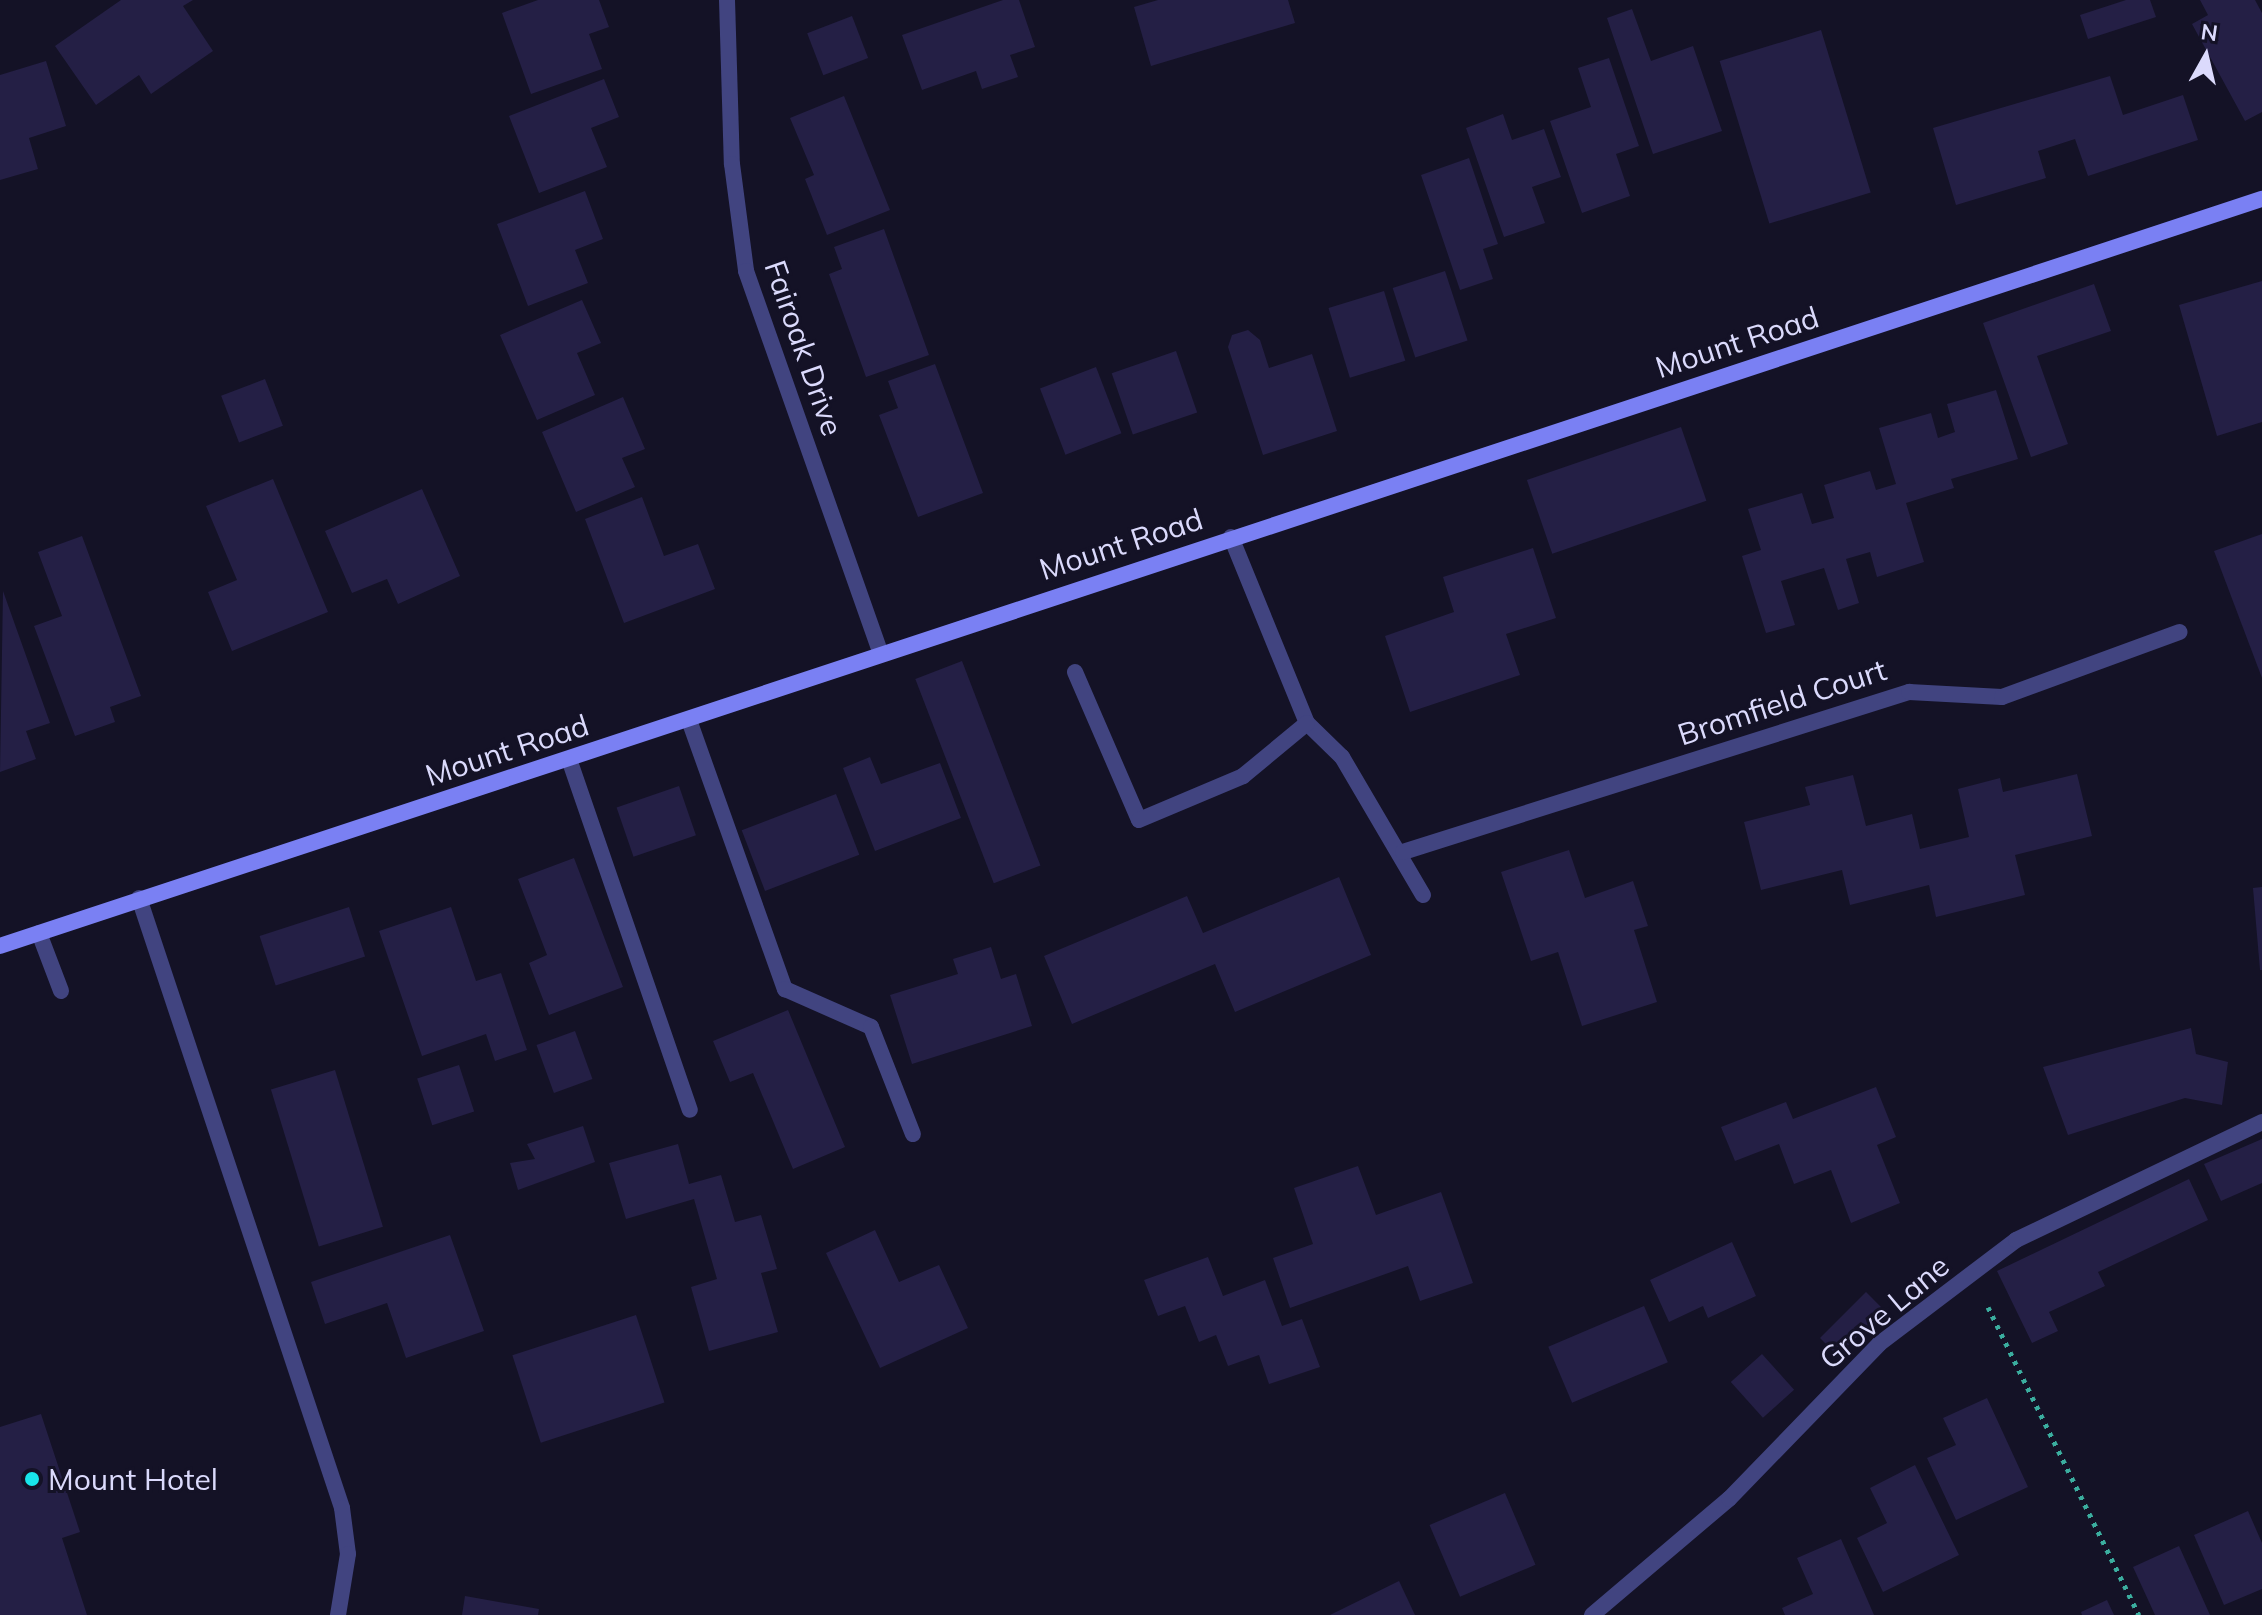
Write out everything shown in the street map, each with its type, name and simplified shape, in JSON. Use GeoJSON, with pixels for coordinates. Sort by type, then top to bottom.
{"type":"FeatureCollection","features":[{"type":"Feature","properties":{"kind":"street","name":"Fairoak Drive"},"geometry":{"type":"LineString","coordinates":[[727,0],[732,164],[746,271],[881,654]]}},
{"type":"Feature","properties":{"kind":"street","name":"Mount Road"},"geometry":{"type":"LineString","coordinates":[[0,946],[2262,199]]}},
{"type":"Feature","properties":{"kind":"street"},"geometry":{"type":"LineString","coordinates":[[1231,537],[1307,723],[1342,757],[1403,852],[1423,895]]}},
{"type":"Feature","properties":{"kind":"street","name":"Bromfield Court"},"geometry":{"type":"LineString","coordinates":[[1403,852],[1909,692],[2002,697],[2180,632]]}},
{"type":"Feature","properties":{"kind":"street"},"geometry":{"type":"LineString","coordinates":[[1075,672],[1139,820],[1243,776],[1307,723]]}},
{"type":"Feature","properties":{"kind":"street"},"geometry":{"type":"LineString","coordinates":[[689,720],[785,989],[871,1027],[913,1134]]}},
{"type":"Feature","properties":{"kind":"street"},"geometry":{"type":"LineString","coordinates":[[569,759],[690,1110]]}},
{"type":"Feature","properties":{"kind":"street"},"geometry":{"type":"LineString","coordinates":[[139,898],[342,1508],[348,1554],[338,1615]]}},
{"type":"Feature","properties":{"kind":"street"},"geometry":{"type":"LineString","coordinates":[[39,933],[61,991]]}},
{"type":"Feature","properties":{"kind":"street","name":"Grove Lane"},"geometry":{"type":"LineString","coordinates":[[1592,1615],[1729,1499],[1879,1344],[2016,1240],[2262,1122]]}},
{"type":"Feature","properties":{"kind":"path"},"geometry":{"type":"LineString","coordinates":[[1972,1274],[2139,1615]]}},
{"type":"Feature","properties":{"kind":"building"},"geometry":{"type":"Polygon","coordinates":[[[121,0],[193,0],[183,6],[213,51],[151,94],[139,75],[96,105],[55,46],[121,0]]]}},
{"type":"Feature","properties":{"kind":"building"},"geometry":{"type":"Polygon","coordinates":[[[538,0],[599,0],[609,27],[589,34],[602,69],[531,94],[502,13],[538,0]]]}},
{"type":"Feature","properties":{"kind":"building"},"geometry":{"type":"Polygon","coordinates":[[[1003,0],[1019,0],[1035,47],[1010,55],[1018,77],[982,89],[976,71],[922,90],[902,35],[1003,0]]]}},
{"type":"Feature","properties":{"kind":"building"},"geometry":{"type":"Polygon","coordinates":[[[1158,0],[1288,0],[1295,23],[1151,66],[1134,7],[1158,0]]]}},
{"type":"Feature","properties":{"kind":"building"},"geometry":{"type":"Polygon","coordinates":[[[2126,0],[2150,0],[2156,17],[2088,39],[2080,15],[2126,0]]]}},
{"type":"Feature","properties":{"kind":"building"},"geometry":{"type":"Polygon","coordinates":[[[2200,0],[2255,0],[2262,13],[2262,112],[2245,121],[2192,24],[2208,15],[2200,0]]]}},
{"type":"Feature","properties":{"kind":"building"},"geometry":{"type":"Polygon","coordinates":[[[1632,9],[1651,61],[1693,46],[1722,131],[1653,154],[1607,18],[1632,9]]]}},
{"type":"Feature","properties":{"kind":"building"},"geometry":{"type":"Polygon","coordinates":[[[852,16],[868,58],[823,75],[807,33],[852,16]]]}},
{"type":"Feature","properties":{"kind":"building"},"geometry":{"type":"Polygon","coordinates":[[[1821,30],[1871,193],[1769,224],[1720,61],[1821,30]]]}},
{"type":"Feature","properties":{"kind":"building"},"geometry":{"type":"Polygon","coordinates":[[[1609,58],[1639,146],[1616,154],[1630,196],[1582,213],[1550,121],[1591,107],[1578,68],[1609,58]]]}},
{"type":"Feature","properties":{"kind":"building"},"geometry":{"type":"Polygon","coordinates":[[[46,61],[66,126],[29,138],[38,169],[0,180],[0,75],[46,61]]]}},
{"type":"Feature","properties":{"kind":"building"},"geometry":{"type":"Polygon","coordinates":[[[2110,76],[2123,115],[2183,95],[2198,140],[2088,176],[2075,139],[2038,151],[2046,178],[1956,205],[1933,128],[2110,76]]]}},
{"type":"Feature","properties":{"kind":"building"},"geometry":{"type":"Polygon","coordinates":[[[604,79],[619,117],[591,128],[607,167],[539,193],[509,116],[604,79]]]}},
{"type":"Feature","properties":{"kind":"building"},"geometry":{"type":"Polygon","coordinates":[[[844,96],[890,210],[827,235],[805,179],[814,175],[790,118],[844,96]]]}},
{"type":"Feature","properties":{"kind":"building"},"geometry":{"type":"Polygon","coordinates":[[[1503,114],[1512,140],[1544,129],[1561,177],[1532,187],[1545,223],[1504,237],[1466,128],[1503,114]]]}},
{"type":"Feature","properties":{"kind":"building"},"geometry":{"type":"Polygon","coordinates":[[[1469,158],[1498,244],[1483,249],[1493,279],[1460,290],[1421,175],[1469,158]]]}},
{"type":"Feature","properties":{"kind":"building"},"geometry":{"type":"Polygon","coordinates":[[[585,191],[603,239],[575,250],[588,283],[528,306],[497,224],[585,191]]]}},
{"type":"Feature","properties":{"kind":"building"},"geometry":{"type":"Polygon","coordinates":[[[884,229],[929,355],[866,377],[829,274],[842,269],[834,247],[884,229]]]}},
{"type":"Feature","properties":{"kind":"building"},"geometry":{"type":"Polygon","coordinates":[[[1445,271],[1468,340],[1415,357],[1393,288],[1445,271]]]}},
{"type":"Feature","properties":{"kind":"building"},"geometry":{"type":"Polygon","coordinates":[[[2262,281],[2262,422],[2217,436],[2179,305],[2262,281]]]}},
{"type":"Feature","properties":{"kind":"building"},"geometry":{"type":"Polygon","coordinates":[[[2094,284],[2111,331],[2037,356],[2068,444],[2031,457],[1983,323],[2094,284]]]}},
{"type":"Feature","properties":{"kind":"building"},"geometry":{"type":"Polygon","coordinates":[[[1384,291],[1405,361],[1350,378],[1329,308],[1384,291]]]}},
{"type":"Feature","properties":{"kind":"building"},"geometry":{"type":"Polygon","coordinates":[[[582,300],[601,343],[577,353],[595,395],[537,420],[500,335],[582,300]]]}},
{"type":"Feature","properties":{"kind":"building"},"geometry":{"type":"Polygon","coordinates":[[[1248,330],[1260,340],[1269,368],[1312,354],[1337,431],[1263,455],[1228,347],[1232,335],[1248,330]]]}},
{"type":"Feature","properties":{"kind":"building"},"geometry":{"type":"Polygon","coordinates":[[[1176,351],[1197,412],[1133,435],[1112,373],[1176,351]]]}},
{"type":"Feature","properties":{"kind":"building"},"geometry":{"type":"Polygon","coordinates":[[[935,364],[983,493],[918,517],[879,415],[898,408],[888,381],[935,364]]]}},
{"type":"Feature","properties":{"kind":"building"},"geometry":{"type":"Polygon","coordinates":[[[1096,367],[1121,433],[1065,455],[1040,389],[1096,367]]]}},
{"type":"Feature","properties":{"kind":"building"},"geometry":{"type":"Polygon","coordinates":[[[265,379],[283,426],[239,443],[221,396],[265,379]]]}},
{"type":"Feature","properties":{"kind":"building"},"geometry":{"type":"Polygon","coordinates":[[[1996,390],[2018,459],[1951,479],[1954,488],[1906,503],[1924,562],[1877,577],[1870,552],[1846,559],[1859,603],[1838,610],[1824,568],[1781,581],[1795,625],[1766,633],[1742,556],[1761,550],[1748,509],[1802,493],[1812,524],[1834,518],[1824,485],[1870,471],[1876,490],[1896,484],[1879,428],[1931,413],[1938,438],[1955,432],[1947,404],[1996,390]]]}},
{"type":"Feature","properties":{"kind":"building"},"geometry":{"type":"Polygon","coordinates":[[[623,397],[645,449],[622,458],[635,487],[576,512],[542,432],[623,397]]]}},
{"type":"Feature","properties":{"kind":"building"},"geometry":{"type":"Polygon","coordinates":[[[1681,427],[1706,501],[1552,554],[1527,480],[1681,427]]]}},
{"type":"Feature","properties":{"kind":"building"},"geometry":{"type":"Polygon","coordinates":[[[273,479],[328,612],[232,651],[208,592],[237,580],[206,506],[273,479]]]}},
{"type":"Feature","properties":{"kind":"building"},"geometry":{"type":"Polygon","coordinates":[[[422,489],[460,576],[398,604],[387,579],[352,593],[325,531],[422,489]]]}},
{"type":"Feature","properties":{"kind":"building"},"geometry":{"type":"Polygon","coordinates":[[[642,497],[664,556],[698,544],[715,589],[624,623],[585,519],[642,497]]]}},
{"type":"Feature","properties":{"kind":"building"},"geometry":{"type":"Polygon","coordinates":[[[2262,534],[2262,678],[2214,551],[2262,534]]]}},
{"type":"Feature","properties":{"kind":"building"},"geometry":{"type":"Polygon","coordinates":[[[82,536],[141,696],[110,707],[115,722],[75,736],[34,626],[62,616],[38,552],[82,536]]]}},
{"type":"Feature","properties":{"kind":"building"},"geometry":{"type":"Polygon","coordinates":[[[1533,548],[1556,618],[1506,634],[1520,675],[1410,712],[1385,636],[1454,612],[1443,577],[1533,548]]]}},
{"type":"Feature","properties":{"kind":"building"},"geometry":{"type":"Polygon","coordinates":[[[3,591],[50,723],[26,731],[36,759],[0,772],[3,591]]]}},
{"type":"Feature","properties":{"kind":"building"},"geometry":{"type":"Polygon","coordinates":[[[962,661],[1040,865],[994,883],[915,679],[962,661]]]}},
{"type":"Feature","properties":{"kind":"building"},"geometry":{"type":"Polygon","coordinates":[[[870,757],[881,784],[940,763],[961,818],[875,851],[843,768],[870,757]]]}},
{"type":"Feature","properties":{"kind":"building"},"geometry":{"type":"Polygon","coordinates":[[[2077,774],[2092,836],[2015,855],[2025,895],[1936,917],[1929,885],[1850,905],[1842,870],[1761,890],[1744,822],[1810,805],[1805,787],[1853,775],[1866,826],[1912,814],[1920,849],[1969,837],[1958,789],[2000,778],[2003,792],[2077,774]]]}},
{"type":"Feature","properties":{"kind":"building"},"geometry":{"type":"Polygon","coordinates":[[[679,786],[696,835],[634,857],[617,807],[679,786]]]}},
{"type":"Feature","properties":{"kind":"building"},"geometry":{"type":"Polygon","coordinates":[[[836,794],[859,855],[765,891],[742,830],[836,794]]]}},
{"type":"Feature","properties":{"kind":"building"},"geometry":{"type":"Polygon","coordinates":[[[1569,850],[1585,898],[1633,881],[1648,926],[1634,930],[1657,1002],[1582,1026],[1558,952],[1531,961],[1501,872],[1569,850]]]}},
{"type":"Feature","properties":{"kind":"building"},"geometry":{"type":"Polygon","coordinates":[[[574,858],[623,987],[549,1015],[529,963],[547,955],[518,879],[574,858]]]}},
{"type":"Feature","properties":{"kind":"building"},"geometry":{"type":"Polygon","coordinates":[[[1339,877],[1371,955],[1235,1012],[1215,964],[1072,1024],[1044,956],[1187,896],[1203,933],[1339,877]]]}},
{"type":"Feature","properties":{"kind":"building"},"geometry":{"type":"Polygon","coordinates":[[[2262,887],[2262,970],[2260,970],[2253,888],[2262,887]]]}},
{"type":"Feature","properties":{"kind":"building"},"geometry":{"type":"Polygon","coordinates":[[[349,907],[365,956],[276,986],[260,936],[349,907]]]}},
{"type":"Feature","properties":{"kind":"building"},"geometry":{"type":"Polygon","coordinates":[[[451,907],[476,981],[501,973],[527,1050],[495,1061],[486,1034],[422,1056],[379,931],[451,907]]]}},
{"type":"Feature","properties":{"kind":"building"},"geometry":{"type":"Polygon","coordinates":[[[991,947],[1001,979],[1016,974],[1032,1026],[912,1064],[890,995],[958,974],[953,959],[991,947]]]}},
{"type":"Feature","properties":{"kind":"building"},"geometry":{"type":"Polygon","coordinates":[[[788,1010],[845,1147],[793,1169],[753,1073],[730,1082],[713,1041],[788,1010]]]}},
{"type":"Feature","properties":{"kind":"building"},"geometry":{"type":"Polygon","coordinates":[[[2191,1028],[2196,1054],[2228,1062],[2222,1105],[2185,1098],[2068,1135],[2043,1067],[2191,1028]]]}},
{"type":"Feature","properties":{"kind":"building"},"geometry":{"type":"Polygon","coordinates":[[[575,1031],[592,1079],[554,1093],[536,1045],[575,1031]]]}},
{"type":"Feature","properties":{"kind":"building"},"geometry":{"type":"Polygon","coordinates":[[[459,1065],[474,1112],[432,1125],[417,1079],[459,1065]]]}},
{"type":"Feature","properties":{"kind":"building"},"geometry":{"type":"Polygon","coordinates":[[[335,1070],[383,1227],[319,1246],[271,1090],[335,1070]]]}},
{"type":"Feature","properties":{"kind":"building"},"geometry":{"type":"Polygon","coordinates":[[[1876,1087],[1896,1137],[1877,1145],[1900,1203],[1851,1223],[1831,1170],[1794,1184],[1779,1144],[1735,1161],[1721,1127],[1786,1102],[1793,1119],[1876,1087]]]}},
{"type":"Feature","properties":{"kind":"building"},"geometry":{"type":"Polygon","coordinates":[[[583,1126],[595,1162],[518,1190],[510,1163],[535,1159],[527,1144],[583,1126]]]}},
{"type":"Feature","properties":{"kind":"building"},"geometry":{"type":"Polygon","coordinates":[[[2262,1139],[2262,1183],[2221,1201],[2204,1164],[2262,1139]]]}},
{"type":"Feature","properties":{"kind":"building"},"geometry":{"type":"Polygon","coordinates":[[[678,1144],[689,1184],[721,1175],[735,1222],[761,1215],[777,1269],[761,1273],[778,1332],[709,1351],[691,1287],[717,1279],[694,1199],[626,1219],[609,1163],[678,1144]]]}},
{"type":"Feature","properties":{"kind":"building"},"geometry":{"type":"Polygon","coordinates":[[[1358,1166],[1376,1215],[1441,1192],[1473,1283],[1420,1301],[1408,1266],[1290,1308],[1273,1258],[1313,1244],[1294,1188],[1358,1166]]]}},
{"type":"Feature","properties":{"kind":"building"},"geometry":{"type":"Polygon","coordinates":[[[2189,1179],[2208,1220],[2098,1272],[2105,1286],[2049,1312],[2058,1331],[2032,1343],[1997,1271],[2189,1179]]]}},
{"type":"Feature","properties":{"kind":"building"},"geometry":{"type":"Polygon","coordinates":[[[875,1230],[899,1282],[939,1265],[968,1328],[880,1368],[826,1253],[875,1230]]]}},
{"type":"Feature","properties":{"kind":"building"},"geometry":{"type":"Polygon","coordinates":[[[450,1235],[484,1331],[406,1358],[387,1303],[325,1324],[311,1282],[450,1235]]]}},
{"type":"Feature","properties":{"kind":"building"},"geometry":{"type":"Polygon","coordinates":[[[1732,1242],[1756,1296],[1708,1318],[1703,1306],[1669,1322],[1650,1280],[1732,1242]]]}},
{"type":"Feature","properties":{"kind":"building"},"geometry":{"type":"Polygon","coordinates":[[[1208,1257],[1223,1296],[1265,1280],[1282,1326],[1302,1319],[1320,1367],[1269,1384],[1259,1355],[1228,1366],[1216,1335],[1199,1342],[1185,1306],[1158,1316],[1144,1280],[1208,1257]]]}},
{"type":"Feature","properties":{"kind":"building"},"geometry":{"type":"Polygon","coordinates":[[[1866,1292],[1884,1310],[1838,1356],[1820,1338],[1866,1292]]]}},
{"type":"Feature","properties":{"kind":"building"},"geometry":{"type":"Polygon","coordinates":[[[1644,1306],[1668,1362],[1572,1403],[1548,1347],[1644,1306]]]}},
{"type":"Feature","properties":{"kind":"building"},"geometry":{"type":"Polygon","coordinates":[[[636,1315],[664,1402],[541,1443],[512,1355],[636,1315]]]}},
{"type":"Feature","properties":{"kind":"building"},"geometry":{"type":"Polygon","coordinates":[[[1762,1354],[1794,1390],[1763,1418],[1731,1382],[1762,1354]]]}},
{"type":"Feature","properties":{"kind":"building"},"geometry":{"type":"Polygon","coordinates":[[[1987,1398],[2028,1487],[1956,1520],[1927,1458],[1956,1445],[1943,1418],[1987,1398]]]}},
{"type":"Feature","properties":{"kind":"building","name":"Mount Hotel"},"geometry":{"type":"Polygon","coordinates":[[[41,1414],[80,1532],[62,1538],[87,1615],[0,1615],[0,1427],[41,1414]]]}},
{"type":"Feature","properties":{"kind":"building"},"geometry":{"type":"Polygon","coordinates":[[[1915,1465],[1959,1555],[1883,1592],[1857,1538],[1887,1523],[1870,1488],[1915,1465]]]}},
{"type":"Feature","properties":{"kind":"building"},"geometry":{"type":"Polygon","coordinates":[[[1505,1493],[1535,1565],[1460,1597],[1430,1525],[1505,1493]]]}},
{"type":"Feature","properties":{"kind":"building"},"geometry":{"type":"Polygon","coordinates":[[[2248,1511],[2262,1543],[2262,1589],[2224,1605],[2194,1535],[2248,1511]]]}},
{"type":"Feature","properties":{"kind":"building"},"geometry":{"type":"Polygon","coordinates":[[[1841,1539],[1874,1615],[1785,1615],[1782,1608],[1813,1594],[1797,1558],[1841,1539]]]}},
{"type":"Feature","properties":{"kind":"building"},"geometry":{"type":"Polygon","coordinates":[[[2179,1546],[2210,1615],[2155,1615],[2133,1567],[2179,1546]]]}},
{"type":"Feature","properties":{"kind":"building"},"geometry":{"type":"Polygon","coordinates":[[[1399,1581],[1415,1615],[1330,1615],[1399,1581]]]}},
{"type":"Feature","properties":{"kind":"building"},"geometry":{"type":"Polygon","coordinates":[[[465,1596],[539,1609],[538,1615],[462,1615],[465,1596]]]}},
{"type":"Feature","properties":{"kind":"building"},"geometry":{"type":"Polygon","coordinates":[[[2107,1600],[2114,1615],[2082,1615],[2081,1612],[2107,1600]]]}},
{"type":"Feature","properties":{"kind":"place","name":"Mount Hotel"},"geometry":{"type":"Point","coordinates":[32,1479]}}]}
